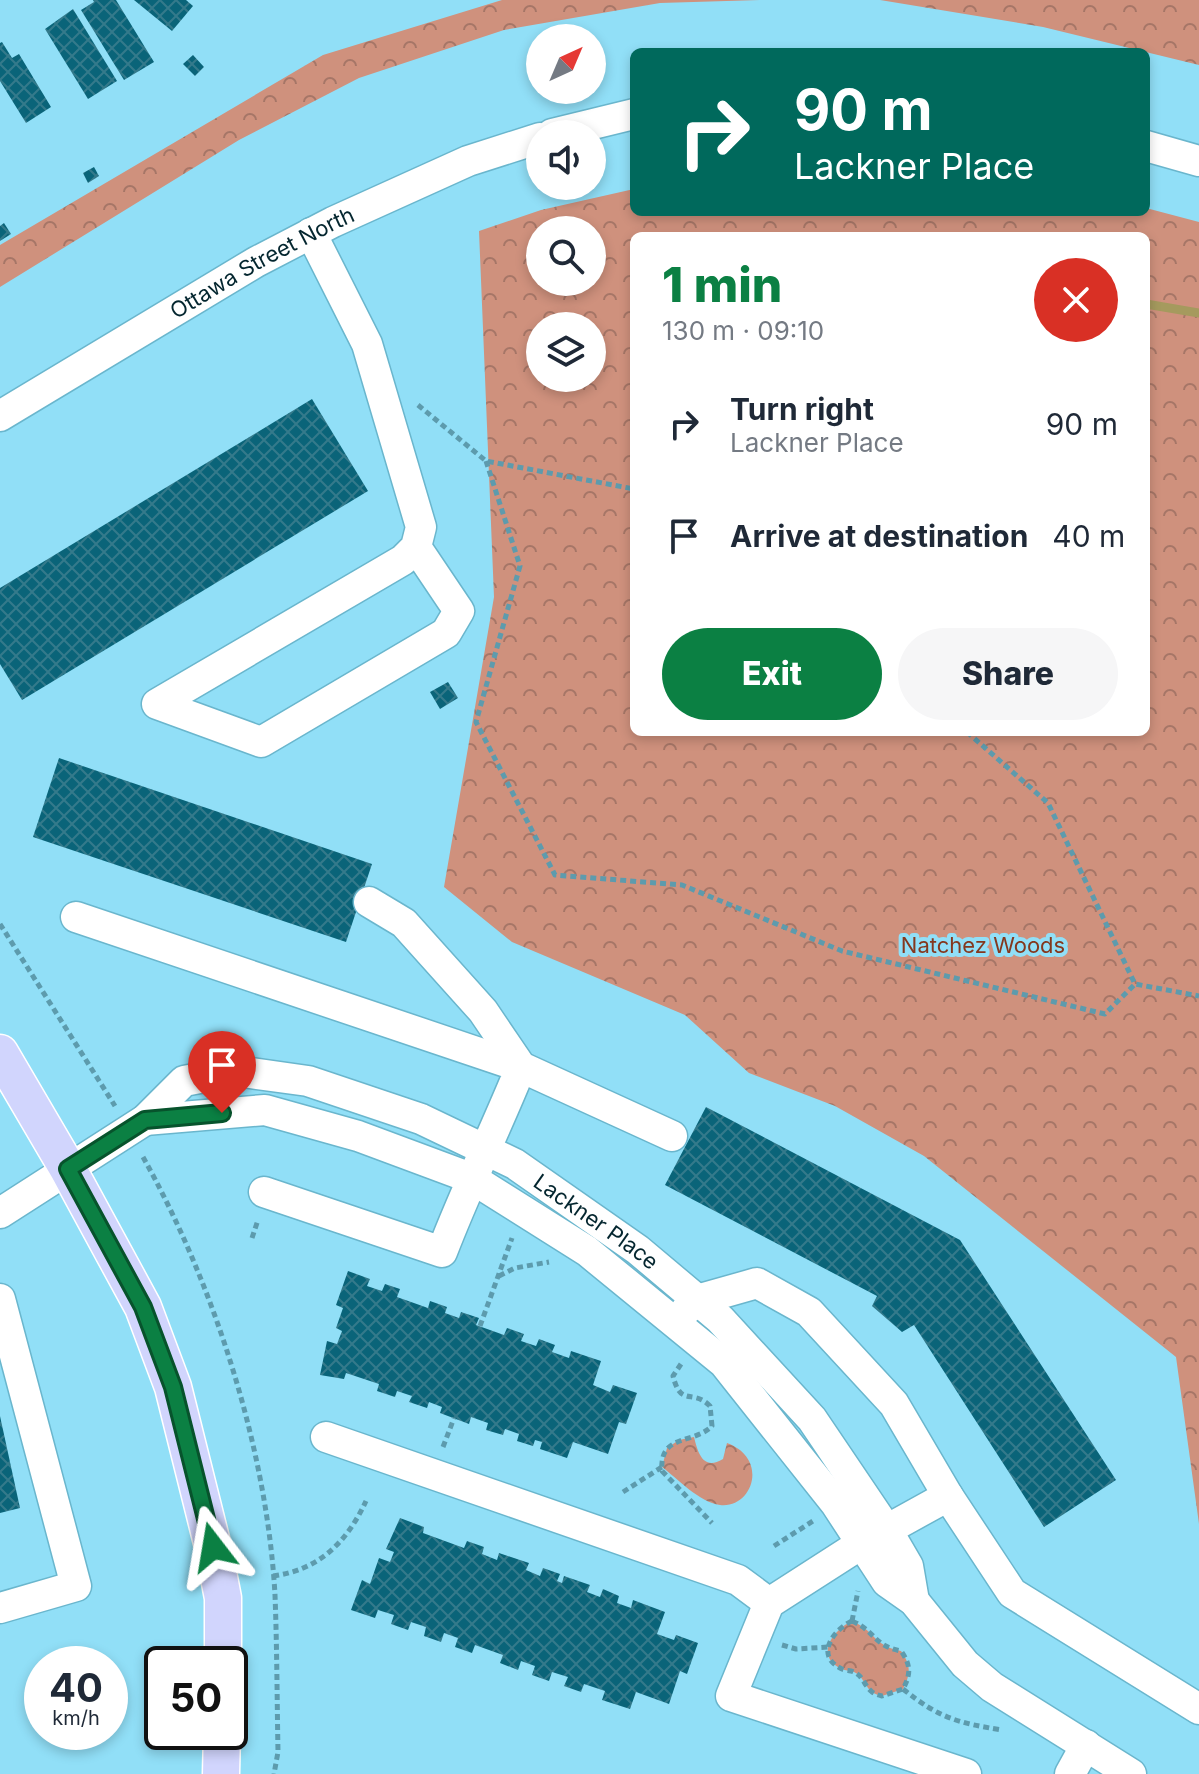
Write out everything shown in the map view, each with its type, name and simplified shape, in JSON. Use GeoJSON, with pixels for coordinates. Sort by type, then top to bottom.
{"type":"FeatureCollection","features":[{"type":"Feature","properties":{"kind":"main road"},"geometry":{"type":"LineString","coordinates":[[0,1053],[143,1307],[173,1387],[213,1547],[223,1598],[223,1646]]}},
{"type":"Feature","properties":{"kind":"main road"},"geometry":{"type":"LineString","coordinates":[[221,1774],[222,1750]]}},
{"type":"Feature","properties":{"kind":"street"},"geometry":{"type":"LineString","coordinates":[[606,121],[630,115]]}},
{"type":"Feature","properties":{"kind":"street","name":"Ottawa Street North"},"geometry":{"type":"LineString","coordinates":[[0,416],[256,262],[311,233],[468,161],[526,142]]}},
{"type":"Feature","properties":{"kind":"street"},"geometry":{"type":"LineString","coordinates":[[1150,147],[1199,161]]}},
{"type":"Feature","properties":{"kind":"street"},"geometry":{"type":"LineString","coordinates":[[311,233],[367,344],[421,527],[416,547],[403,560],[157,704],[261,742],[446,633],[459,611],[416,547]]}},
{"type":"Feature","properties":{"kind":"street"},"geometry":{"type":"LineString","coordinates":[[369,902],[404,923],[483,1011],[521,1067]]}},
{"type":"Feature","properties":{"kind":"street"},"geometry":{"type":"LineString","coordinates":[[76,917],[521,1067],[672,1136]]}},
{"type":"Feature","properties":{"kind":"street"},"geometry":{"type":"LineString","coordinates":[[264,1192],[442,1252],[521,1067]]}},
{"type":"Feature","properties":{"kind":"street","name":"Lackner Place"},"geometry":{"type":"LineString","coordinates":[[0,1213],[145,1120],[184,1081],[236,1071],[308,1081],[421,1119],[487,1150],[515,1164],[638,1250],[720,1319],[812,1419],[874,1537],[887,1582],[914,1601],[965,1664],[992,1687],[1131,1774]]}},
{"type":"Feature","properties":{"kind":"street","name":"Lackner Place"},"geometry":{"type":"LineString","coordinates":[[145,1120],[265,1110],[358,1136],[471,1178],[572,1242],[724,1363],[836,1504],[874,1537]]}},
{"type":"Feature","properties":{"kind":"street"},"geometry":{"type":"LineString","coordinates":[[675,1323],[697,1300],[757,1283],[809,1312],[894,1404],[948,1496],[1012,1593],[1199,1709]]}},
{"type":"Feature","properties":{"kind":"street"},"geometry":{"type":"LineString","coordinates":[[0,1299],[76,1586],[0,1608]]}},
{"type":"Feature","properties":{"kind":"street"},"geometry":{"type":"LineString","coordinates":[[326,1437],[738,1580],[769,1603]]}},
{"type":"Feature","properties":{"kind":"street"},"geometry":{"type":"LineString","coordinates":[[948,1496],[874,1537],[769,1603],[731,1696],[966,1774]]}},
{"type":"Feature","properties":{"kind":"street"},"geometry":{"type":"LineString","coordinates":[[1070,1774],[1086,1745]]}},
{"type":"Feature","properties":{"kind":"path"},"geometry":{"type":"LineString","coordinates":[[375,370],[486,461],[630,488]]}},
{"type":"Feature","properties":{"kind":"path"},"geometry":{"type":"LineString","coordinates":[[486,461],[520,566],[476,722],[555,875],[682,885],[842,951],[1105,1014],[1135,984]]}},
{"type":"Feature","properties":{"kind":"path"},"geometry":{"type":"LineString","coordinates":[[972,736],[1048,803],[1135,984]]}},
{"type":"Feature","properties":{"kind":"path"},"geometry":{"type":"LineString","coordinates":[[1135,984],[1199,996]]}},
{"type":"Feature","properties":{"kind":"path"},"geometry":{"type":"LineString","coordinates":[[480,1326],[514,1233]]}},
{"type":"Feature","properties":{"kind":"path"},"geometry":{"type":"LineString","coordinates":[[499,1276],[515,1268],[557,1262],[572,1242]]}},
{"type":"Feature","properties":{"kind":"path"},"geometry":{"type":"LineString","coordinates":[[700,1344],[673,1376],[682,1395],[704,1400],[710,1406],[712,1426],[703,1435],[679,1440],[667,1448],[662,1471],[712,1523]]}},
{"type":"Feature","properties":{"kind":"path"},"geometry":{"type":"LineString","coordinates":[[623,1492],[662,1467]]}},
{"type":"Feature","properties":{"kind":"path"},"geometry":{"type":"LineString","coordinates":[[272,1576],[296,1573],[322,1558],[355,1524],[366,1501]]}},
{"type":"Feature","properties":{"kind":"path"},"geometry":{"type":"LineString","coordinates":[[774,1546],[814,1520]]}},
{"type":"Feature","properties":{"kind":"path"},"geometry":{"type":"LineString","coordinates":[[852,1621],[859,1589]]}},
{"type":"Feature","properties":{"kind":"path"},"geometry":{"type":"LineString","coordinates":[[852,1621],[869,1628],[875,1640],[885,1648],[901,1651],[909,1662],[910,1675],[903,1689],[882,1696],[870,1691],[855,1672],[841,1669],[831,1659],[831,1637],[840,1627],[852,1621]]}},
{"type":"Feature","properties":{"kind":"path"},"geometry":{"type":"LineString","coordinates":[[770,1642],[796,1649],[829,1647]]}},
{"type":"Feature","properties":{"kind":"path"},"geometry":{"type":"LineString","coordinates":[[903,1689],[927,1708],[959,1723],[1003,1730]]}},
{"type":"Feature","properties":{"kind":"green space"},"geometry":{"type":"Polygon","coordinates":[[[502,0],[760,0],[660,3],[526,24],[359,78],[239,140],[0,287],[0,245],[323,55],[502,0]]]}},
{"type":"Feature","properties":{"kind":"green space"},"geometry":{"type":"Polygon","coordinates":[[[880,0],[1199,0],[1199,65],[1150,53],[1150,48],[1129,48],[1043,27],[880,0]]]}},
{"type":"Feature","properties":{"kind":"green space","name":"Natchez Woods"},"geometry":{"type":"Polygon","coordinates":[[[630,190],[630,216],[1150,216],[1150,209],[1199,222],[1199,1524],[1176,1357],[924,1156],[835,1106],[749,1073],[685,1015],[512,942],[444,887],[494,597],[479,231],[541,210],[585,200],[606,200],[606,195],[630,190]]]}},
{"type":"Feature","properties":{"kind":"green space"},"geometry":{"type":"Polygon","coordinates":[[[694,1437],[706,1462],[723,1459],[727,1443],[740,1450],[749,1460],[752,1482],[741,1499],[731,1504],[712,1503],[662,1467],[667,1448],[679,1440],[694,1437]]]}},
{"type":"Feature","properties":{"kind":"green space"},"geometry":{"type":"Polygon","coordinates":[[[852,1621],[879,1642],[901,1651],[909,1670],[903,1689],[882,1696],[876,1694],[857,1674],[834,1664],[829,1657],[829,1644],[838,1630],[852,1621]]]}},
{"type":"Feature","properties":{"kind":"building"},"geometry":{"type":"Polygon","coordinates":[[[93,0],[116,0],[154,62],[124,80],[81,10],[93,0]]]}},
{"type":"Feature","properties":{"kind":"building"},"geometry":{"type":"Polygon","coordinates":[[[134,0],[186,0],[193,6],[172,31],[134,0]]]}},
{"type":"Feature","properties":{"kind":"building"},"geometry":{"type":"Polygon","coordinates":[[[73,9],[117,81],[88,99],[45,29],[73,9]]]}},
{"type":"Feature","properties":{"kind":"building"},"geometry":{"type":"Polygon","coordinates":[[[2,42],[12,58],[19,54],[51,107],[26,123],[0,81],[2,42]]]}},
{"type":"Feature","properties":{"kind":"building"},"geometry":{"type":"Polygon","coordinates":[[[193,55],[204,67],[195,76],[183,64],[193,55]]]}},
{"type":"Feature","properties":{"kind":"building"},"geometry":{"type":"Polygon","coordinates":[[[94,167],[99,176],[88,183],[83,173],[94,167]]]}},
{"type":"Feature","properties":{"kind":"building"},"geometry":{"type":"Polygon","coordinates":[[[4,223],[11,234],[0,241],[0,226],[4,223]]]}},
{"type":"Feature","properties":{"kind":"building"},"geometry":{"type":"Polygon","coordinates":[[[312,399],[368,491],[22,700],[0,664],[0,588],[312,399]]]}},
{"type":"Feature","properties":{"kind":"building"},"geometry":{"type":"Polygon","coordinates":[[[448,682],[458,698],[440,709],[430,692],[448,682]]]}},
{"type":"Feature","properties":{"kind":"building"},"geometry":{"type":"Polygon","coordinates":[[[59,758],[372,864],[346,942],[33,837],[59,758]]]}},
{"type":"Feature","properties":{"kind":"building"},"geometry":{"type":"Polygon","coordinates":[[[706,1107],[960,1240],[1116,1480],[1044,1527],[914,1325],[902,1332],[872,1306],[877,1296],[665,1185],[706,1107]]]}},
{"type":"Feature","properties":{"kind":"building"},"geometry":{"type":"Polygon","coordinates":[[[348,1271],[370,1279],[367,1286],[382,1291],[385,1284],[400,1289],[397,1297],[428,1308],[430,1301],[447,1307],[445,1313],[459,1318],[461,1312],[479,1318],[476,1325],[504,1335],[507,1328],[524,1334],[521,1341],[536,1346],[539,1339],[555,1345],[552,1352],[569,1358],[571,1351],[601,1361],[593,1385],[610,1392],[613,1385],[637,1393],[626,1424],[619,1422],[608,1454],[573,1442],[567,1458],[540,1449],[542,1442],[535,1440],[533,1446],[517,1441],[519,1434],[505,1429],[503,1435],[486,1430],[488,1423],[471,1417],[469,1424],[440,1413],[442,1407],[429,1402],[427,1408],[409,1402],[412,1396],[397,1391],[395,1397],[377,1391],[379,1384],[346,1373],[344,1379],[320,1375],[327,1341],[337,1344],[342,1331],[336,1328],[343,1308],[336,1305],[348,1271]]]}},
{"type":"Feature","properties":{"kind":"building"},"geometry":{"type":"Polygon","coordinates":[[[0,1416],[20,1508],[0,1513],[0,1416]]]}},
{"type":"Feature","properties":{"kind":"building"},"geometry":{"type":"Polygon","coordinates":[[[400,1518],[424,1527],[423,1533],[464,1548],[467,1541],[484,1547],[482,1554],[497,1560],[499,1553],[529,1563],[526,1570],[540,1576],[543,1568],[560,1574],[557,1581],[562,1583],[564,1576],[590,1585],[587,1592],[600,1597],[603,1589],[619,1596],[617,1603],[631,1608],[633,1600],[665,1612],[657,1634],[674,1640],[676,1635],[698,1643],[687,1674],[680,1671],[669,1704],[636,1692],[630,1709],[602,1700],[605,1691],[584,1684],[581,1692],[564,1686],[568,1677],[552,1672],[549,1681],[532,1675],[535,1666],[521,1661],[518,1670],[500,1663],[503,1655],[475,1645],[472,1653],[455,1647],[458,1638],[444,1633],[441,1642],[424,1636],[426,1627],[411,1622],[408,1630],[391,1624],[394,1615],[378,1610],[375,1618],[351,1610],[362,1580],[370,1584],[379,1558],[390,1562],[394,1552],[386,1549],[400,1518]]]}},
{"type":"Feature","properties":{"kind":"waterway"},"geometry":{"type":"LineString","coordinates":[[1150,305],[1199,313]]}},
{"type":"Feature","properties":{"kind":"route"},"geometry":{"type":"LineString","coordinates":[[213,1547],[173,1387],[143,1307],[68,1169],[145,1120],[222,1113]]}}]}
